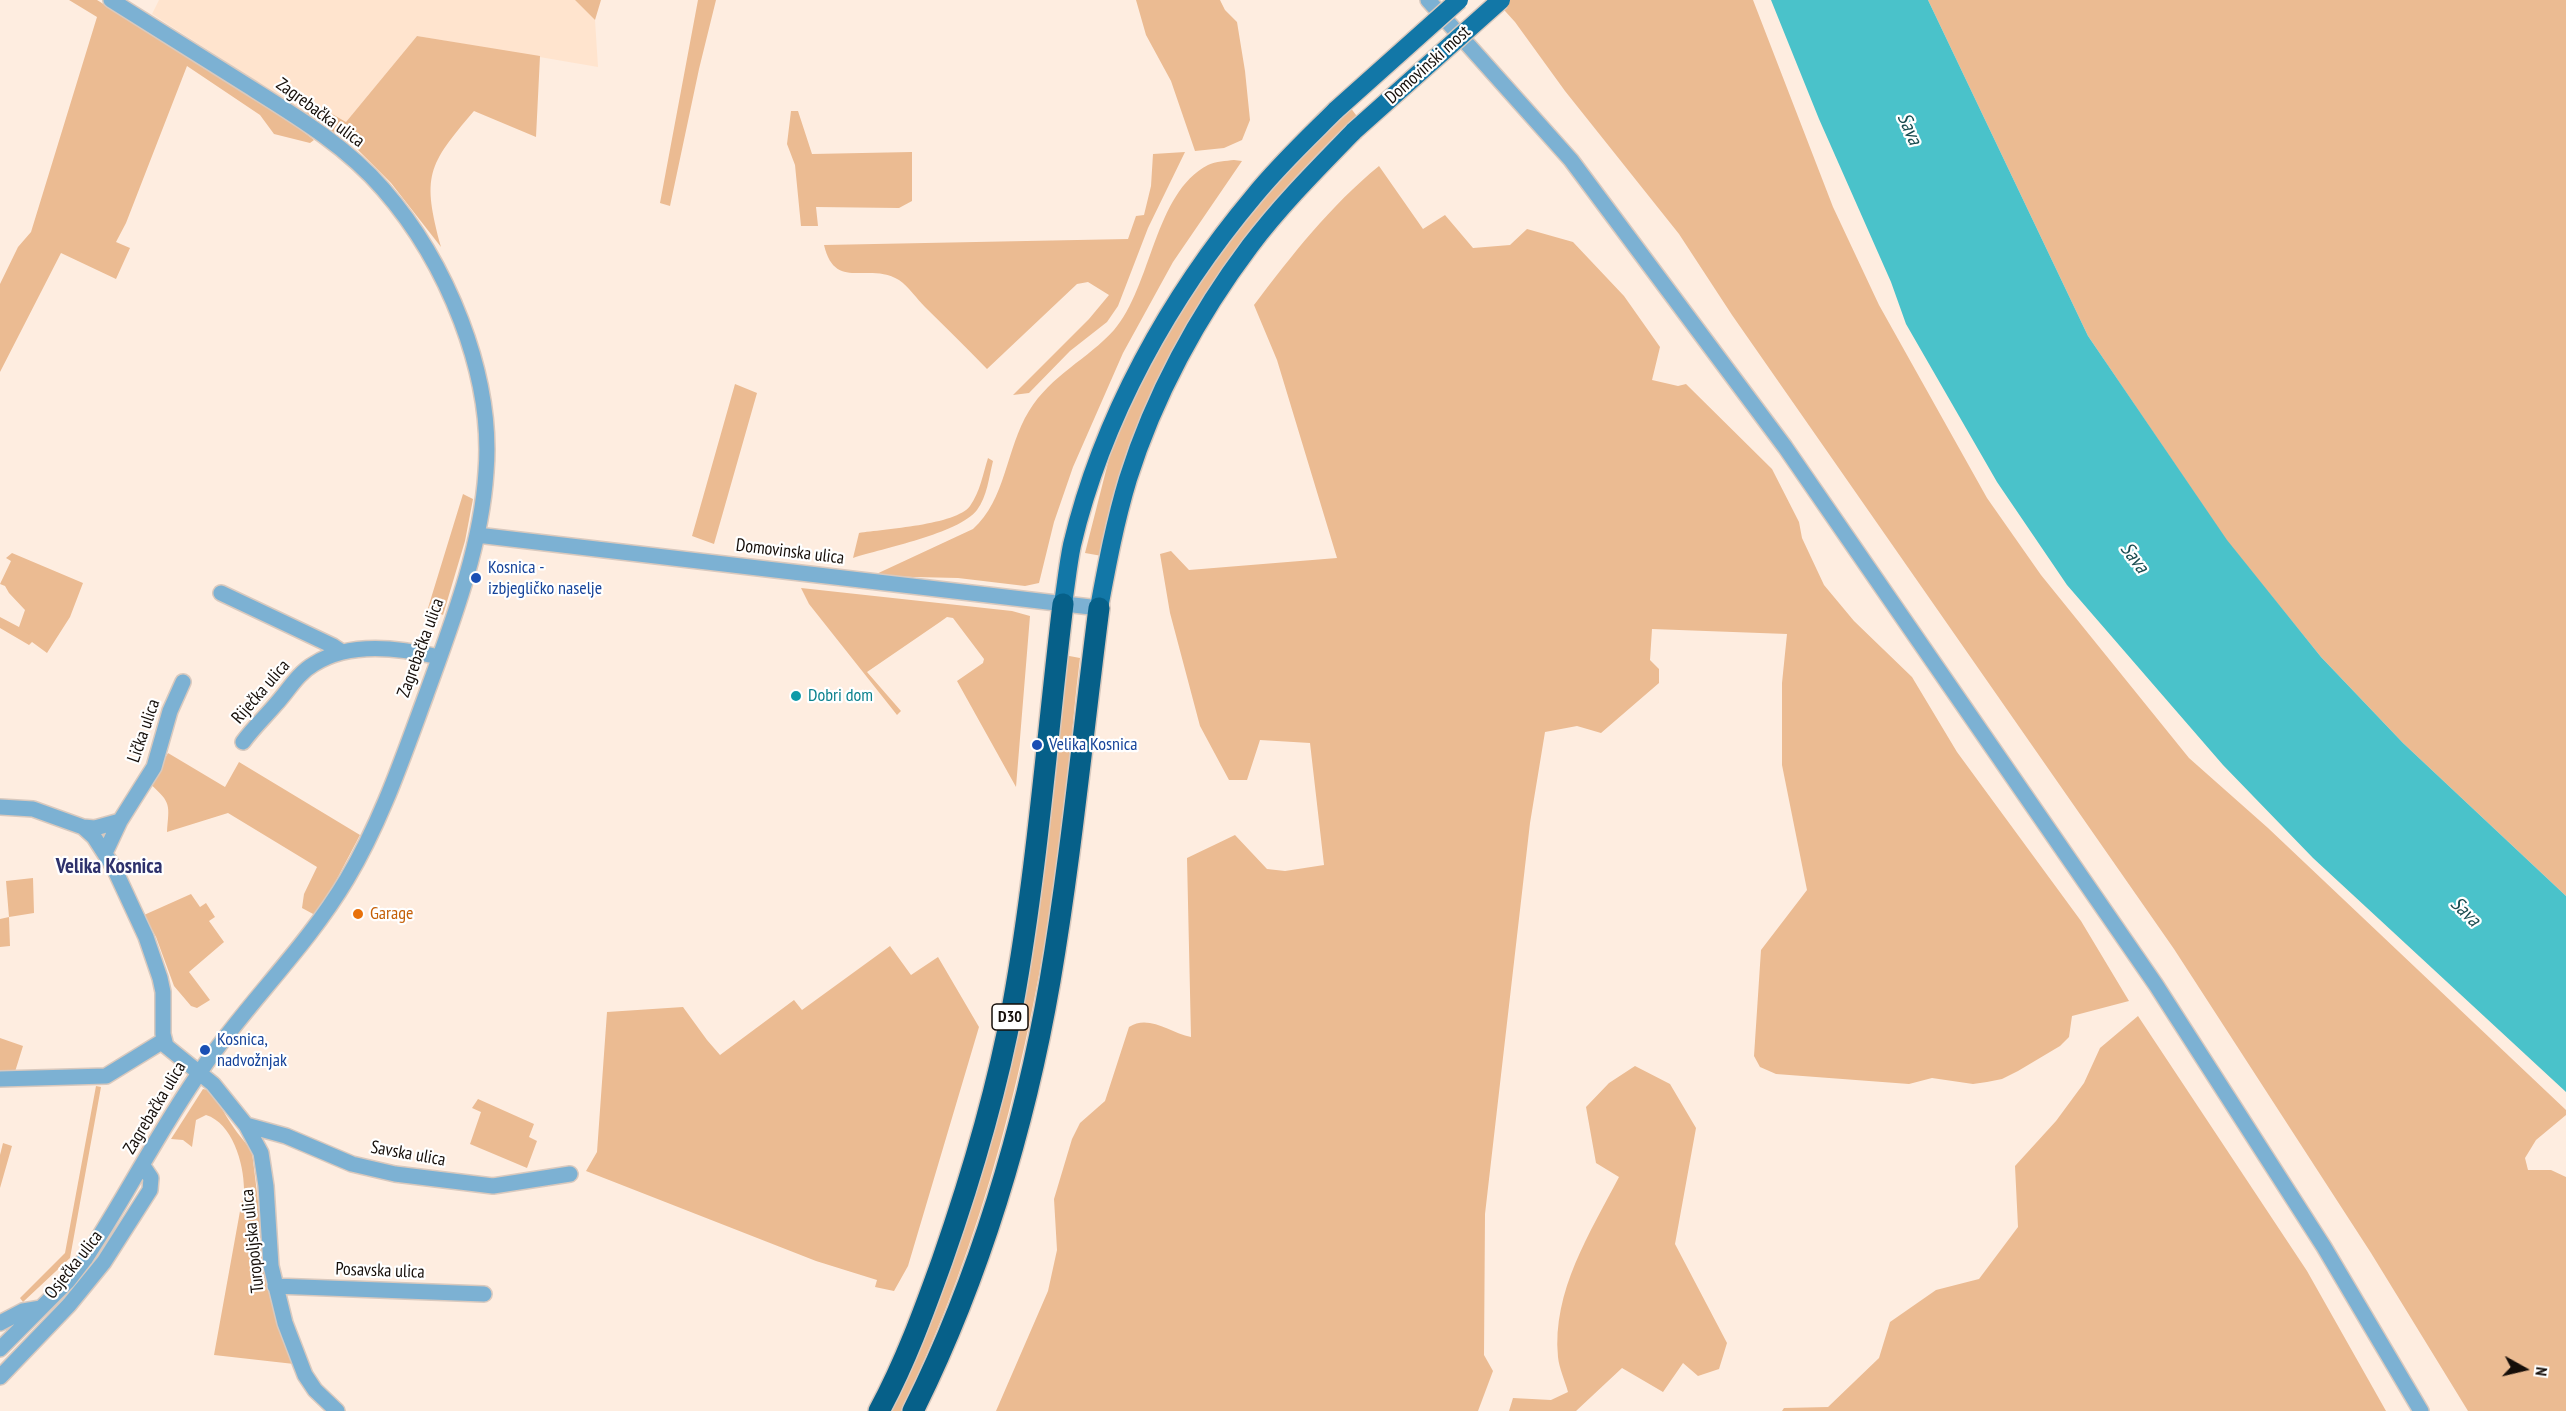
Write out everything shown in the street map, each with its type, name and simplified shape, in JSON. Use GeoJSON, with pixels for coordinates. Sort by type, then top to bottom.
{"type":"FeatureCollection","features":[{"type":"Feature","properties":{"kind":"highway","name":"D30"},"geometry":{"type":"LineString","coordinates":[[879,1411],[926,1306],[960,1209],[989,1107],[1013,1005],[1029,906],[1063,604]]}},
{"type":"Feature","properties":{"kind":"highway","name":"D30"},"geometry":{"type":"LineString","coordinates":[[913,1411],[958,1310],[994,1208],[1030,1078],[1050,980],[1099,608]]}},
{"type":"Feature","properties":{"kind":"main road","name":"Domovinski most"},"geometry":{"type":"LineString","coordinates":[[1063,604],[1072,547],[1084,500],[1106,440],[1138,370],[1179,299],[1254,195],[1336,110],[1459,0]]}},
{"type":"Feature","properties":{"kind":"main road","name":"Domovinski most"},"geometry":{"type":"LineString","coordinates":[[1099,608],[1113,534],[1144,434],[1180,358],[1212,303],[1251,245],[1310,176],[1354,131],[1501,0]]}},
{"type":"Feature","properties":{"kind":"street","name":"Zagrebačka ulica"},"geometry":{"type":"LineString","coordinates":[[0,1349],[85,1259],[200,1071],[308,935],[348,878],[380,814],[460,598],[477,535],[487,454],[477,378],[465,330],[450,292],[416,230],[382,188],[338,146],[303,120],[111,0]]}},
{"type":"Feature","properties":{"kind":"street"},"geometry":{"type":"LineString","coordinates":[[1428,0],[1571,160],[1785,447],[2156,985],[2324,1247],[2421,1411]]}},
{"type":"Feature","properties":{"kind":"street","name":"Domovinska ulica"},"geometry":{"type":"LineString","coordinates":[[477,535],[1099,608]]}},
{"type":"Feature","properties":{"kind":"street"},"geometry":{"type":"LineString","coordinates":[[221,593],[342,652]]}},
{"type":"Feature","properties":{"kind":"street","name":"Riječka ulica"},"geometry":{"type":"LineString","coordinates":[[243,742],[302,673],[321,660],[342,652],[394,650],[439,657]]}},
{"type":"Feature","properties":{"kind":"street","name":"Lička ulica"},"geometry":{"type":"LineString","coordinates":[[105,853],[120,821],[154,767],[170,711],[183,682]]}},
{"type":"Feature","properties":{"kind":"street"},"geometry":{"type":"LineString","coordinates":[[0,807],[33,809],[51,814],[82,827],[94,837],[105,853],[145,933],[158,969],[163,992],[164,1041],[106,1076],[0,1079]]}},
{"type":"Feature","properties":{"kind":"street"},"geometry":{"type":"LineString","coordinates":[[82,827],[95,828],[120,821]]}},
{"type":"Feature","properties":{"kind":"street","name":"Turopoljska ulica"},"geometry":{"type":"LineString","coordinates":[[164,1041],[166,1046],[200,1071],[226,1099],[256,1142],[264,1166],[274,1286],[304,1375],[315,1390],[337,1411]]}},
{"type":"Feature","properties":{"kind":"street","name":"Savska ulica"},"geometry":{"type":"LineString","coordinates":[[246,1125],[286,1136],[352,1164],[395,1174],[493,1186],[570,1174]]}},
{"type":"Feature","properties":{"kind":"street","name":"Osječka ulica"},"geometry":{"type":"LineString","coordinates":[[0,1377],[69,1305],[104,1262],[150,1190],[151,1178],[143,1166]]}},
{"type":"Feature","properties":{"kind":"street","name":"Posavska ulica"},"geometry":{"type":"LineString","coordinates":[[274,1286],[484,1294]]}},
{"type":"Feature","properties":{"kind":"street"},"geometry":{"type":"LineString","coordinates":[[0,1323],[23,1311],[41,1308]]}},
{"type":"Feature","properties":{"kind":"shaded area"},"geometry":{"type":"Polygon","coordinates":[[[69,0],[97,0],[281,114],[314,140],[310,143],[274,134],[260,115],[187,66],[126,223],[116,242],[130,248],[116,279],[61,253],[0,372],[0,284],[18,247],[31,232],[97,17],[69,0]]]}},
{"type":"Feature","properties":{"kind":"shaded area"},"geometry":{"type":"Polygon","coordinates":[[[159,0],[575,0],[595,20],[598,67],[417,36],[346,122],[315,104],[306,113],[152,14],[159,0]]]}},
{"type":"Feature","properties":{"kind":"shaded area"},"geometry":{"type":"Polygon","coordinates":[[[575,0],[601,0],[595,20],[575,0]]]}},
{"type":"Feature","properties":{"kind":"shaded area"},"geometry":{"type":"Polygon","coordinates":[[[698,0],[716,0],[670,206],[660,203],[698,0]]]}},
{"type":"Feature","properties":{"kind":"shaded area"},"geometry":{"type":"Polygon","coordinates":[[[1136,0],[1220,0],[1225,10],[1237,22],[1250,120],[1242,140],[1224,148],[1195,151],[1171,81],[1146,35],[1136,0]]]}},
{"type":"Feature","properties":{"kind":"shaded area"},"geometry":{"type":"Polygon","coordinates":[[[1495,0],[1753,0],[1833,207],[1879,305],[1987,498],[2041,575],[2189,758],[2268,828],[2566,1110],[2566,1115],[2536,1140],[2525,1158],[2528,1170],[2551,1170],[2566,1177],[2566,1411],[2468,1411],[2371,1253],[2174,949],[1732,315],[1679,234],[1565,91],[1515,22],[1495,0]]]}},
{"type":"Feature","properties":{"kind":"shaded area"},"geometry":{"type":"Polygon","coordinates":[[[1928,0],[2566,0],[2566,896],[2403,743],[2321,657],[2227,541],[2088,336],[1928,0]]]}},
{"type":"Feature","properties":{"kind":"shaded area"},"geometry":{"type":"Polygon","coordinates":[[[417,36],[540,56],[536,137],[474,111],[446,145],[438,159],[431,187],[435,223],[441,247],[391,183],[354,146],[306,113],[315,104],[346,122],[417,36]]]}},
{"type":"Feature","properties":{"kind":"shaded area"},"geometry":{"type":"Polygon","coordinates":[[[1350,107],[1359,119],[1199,311],[1102,556],[1085,553],[1114,439],[1131,397],[1196,283],[1249,210],[1350,107]]]}},
{"type":"Feature","properties":{"kind":"shaded area"},"geometry":{"type":"Polygon","coordinates":[[[791,111],[798,111],[812,154],[912,152],[912,201],[899,208],[816,207],[818,226],[801,226],[795,165],[787,144],[791,111]]]}},
{"type":"Feature","properties":{"kind":"shaded area"},"geometry":{"type":"Polygon","coordinates":[[[1185,152],[1148,228],[1118,306],[1107,322],[1070,351],[1029,393],[1013,395],[1089,319],[1109,295],[1088,282],[1077,284],[987,369],[899,280],[876,273],[844,272],[836,268],[829,259],[824,245],[1128,239],[1136,216],[1144,215],[1151,186],[1153,154],[1185,152]]]}},
{"type":"Feature","properties":{"kind":"shaded area"},"geometry":{"type":"Polygon","coordinates":[[[1234,160],[1242,161],[1173,262],[1123,353],[1073,467],[1054,522],[1039,583],[1025,586],[958,578],[872,576],[973,529],[984,517],[999,489],[1021,426],[1038,398],[1059,377],[1104,340],[1127,311],[1176,196],[1190,178],[1208,165],[1234,160]]]}},
{"type":"Feature","properties":{"kind":"shaded area"},"geometry":{"type":"Polygon","coordinates":[[[1379,166],[1423,229],[1445,215],[1473,248],[1510,245],[1527,229],[1573,242],[1624,296],[1660,347],[1652,380],[1678,386],[1686,384],[1772,469],[1799,522],[1802,538],[1824,585],[1854,621],[1912,677],[1957,752],[2081,921],[2129,1001],[2072,1016],[2069,1037],[2060,1046],[2002,1079],[1987,1082],[1973,1084],[1932,1078],[1909,1084],[1776,1074],[1760,1067],[1754,1056],[1761,950],[1807,890],[1782,765],[1782,683],[1787,634],[1652,629],[1650,660],[1659,669],[1659,683],[1601,733],[1577,726],[1545,732],[1530,823],[1485,1214],[1484,1355],[1493,1371],[1478,1411],[996,1411],[1048,1291],[1057,1250],[1054,1199],[1072,1139],[1080,1123],[1105,1101],[1129,1027],[1152,1023],[1191,1037],[1187,858],[1235,835],[1267,869],[1285,871],[1324,865],[1310,743],[1260,740],[1247,780],[1229,780],[1200,726],[1170,613],[1160,554],[1171,551],[1189,570],[1337,558],[1277,360],[1254,305],[1328,214],[1379,166]]]}},
{"type":"Feature","properties":{"kind":"shaded area"},"geometry":{"type":"Polygon","coordinates":[[[735,384],[757,393],[714,544],[692,536],[735,384]]]}},
{"type":"Feature","properties":{"kind":"shaded area"},"geometry":{"type":"Polygon","coordinates":[[[988,458],[993,461],[985,493],[977,510],[967,519],[937,533],[853,558],[859,533],[935,522],[962,512],[970,506],[976,495],[988,458]]]}},
{"type":"Feature","properties":{"kind":"shaded area"},"geometry":{"type":"Polygon","coordinates":[[[463,494],[473,499],[465,541],[443,615],[428,608],[463,494]]]}},
{"type":"Feature","properties":{"kind":"shaded area"},"geometry":{"type":"Polygon","coordinates":[[[12,553],[83,583],[70,617],[47,653],[32,642],[29,645],[0,628],[0,617],[19,627],[25,610],[5,586],[0,584],[11,561],[6,558],[12,553]]]}},
{"type":"Feature","properties":{"kind":"shaded area"},"geometry":{"type":"Polygon","coordinates":[[[801,588],[1012,611],[1030,616],[1016,787],[957,681],[983,663],[984,659],[953,618],[947,617],[867,672],[901,711],[897,715],[809,604],[801,588]]]}},
{"type":"Feature","properties":{"kind":"shaded area"},"geometry":{"type":"Polygon","coordinates":[[[1064,655],[1080,658],[1064,816],[1045,940],[1017,1078],[1000,1146],[957,1280],[931,1346],[901,1411],[886,1411],[983,1162],[1064,655]]]}},
{"type":"Feature","properties":{"kind":"shaded area"},"geometry":{"type":"Polygon","coordinates":[[[168,753],[225,787],[239,762],[360,835],[327,898],[315,915],[302,908],[304,894],[317,867],[228,813],[167,832],[168,805],[150,784],[168,753]]]}},
{"type":"Feature","properties":{"kind":"shaded area"},"geometry":{"type":"Polygon","coordinates":[[[33,878],[34,913],[9,917],[6,881],[33,878]]]}},
{"type":"Feature","properties":{"kind":"shaded area"},"geometry":{"type":"Polygon","coordinates":[[[191,894],[200,907],[206,903],[215,917],[209,921],[224,942],[189,972],[210,1000],[197,1008],[191,1006],[174,986],[156,937],[144,915],[191,894]]]}},
{"type":"Feature","properties":{"kind":"shaded area"},"geometry":{"type":"Polygon","coordinates":[[[9,917],[10,946],[0,947],[0,919],[9,917]]]}},
{"type":"Feature","properties":{"kind":"shaded area"},"geometry":{"type":"Polygon","coordinates":[[[890,946],[911,975],[938,957],[979,1027],[908,1266],[894,1291],[875,1287],[877,1280],[816,1261],[586,1171],[597,1152],[607,1012],[683,1007],[720,1055],[794,1000],[802,1010],[890,946]]]}},
{"type":"Feature","properties":{"kind":"shaded area"},"geometry":{"type":"Polygon","coordinates":[[[2138,1016],[2307,1271],[2386,1411],[1782,1411],[1784,1408],[1828,1407],[1879,1358],[1890,1322],[1936,1290],[1979,1279],[2018,1227],[2015,1166],[2056,1121],[2084,1083],[2100,1048],[2138,1016]]]}},
{"type":"Feature","properties":{"kind":"shaded area"},"geometry":{"type":"Polygon","coordinates":[[[0,1038],[23,1046],[14,1075],[0,1076],[0,1038]]]}},
{"type":"Feature","properties":{"kind":"shaded area"},"geometry":{"type":"Polygon","coordinates":[[[1635,1066],[1670,1084],[1696,1128],[1675,1244],[1727,1343],[1719,1369],[1698,1376],[1683,1363],[1663,1392],[1622,1368],[1576,1411],[1509,1411],[1513,1398],[1551,1400],[1568,1392],[1558,1357],[1561,1309],[1575,1263],[1619,1177],[1596,1163],[1586,1107],[1609,1083],[1635,1066]]]}},
{"type":"Feature","properties":{"kind":"shaded area"},"geometry":{"type":"Polygon","coordinates":[[[96,1086],[101,1087],[70,1258],[23,1302],[20,1298],[65,1253],[96,1086]]]}},
{"type":"Feature","properties":{"kind":"shaded area"},"geometry":{"type":"Polygon","coordinates":[[[203,1089],[208,1090],[215,1098],[234,1129],[252,1152],[269,1291],[294,1364],[214,1355],[244,1189],[242,1168],[235,1145],[223,1126],[215,1119],[206,1115],[196,1120],[192,1147],[183,1140],[171,1139],[203,1089]]]}},
{"type":"Feature","properties":{"kind":"shaded area"},"geometry":{"type":"Polygon","coordinates":[[[478,1099],[534,1124],[529,1137],[537,1141],[527,1168],[470,1144],[481,1112],[472,1108],[478,1099]]]}},
{"type":"Feature","properties":{"kind":"shaded area"},"geometry":{"type":"Polygon","coordinates":[[[3,1143],[12,1146],[0,1188],[0,1155],[3,1143]]]}},
{"type":"Feature","properties":{"kind":"water","name":"Sava"},"geometry":{"type":"Polygon","coordinates":[[[1771,0],[1928,0],[2088,336],[2227,540],[2321,657],[2403,743],[2566,896],[2566,1092],[2313,858],[2223,765],[2067,585],[1997,482],[1906,324],[1891,282],[1819,119],[1771,0]]]}},
{"type":"Feature","properties":{"kind":"place","name":"Kosnica - izbjegličko naselje"},"geometry":{"type":"Point","coordinates":[476,578]}},
{"type":"Feature","properties":{"kind":"place","name":"Dobri dom"},"geometry":{"type":"Point","coordinates":[796,696]}},
{"type":"Feature","properties":{"kind":"place","name":"Velika Kosnica"},"geometry":{"type":"Point","coordinates":[1037,745]}},
{"type":"Feature","properties":{"kind":"place","name":"Garage"},"geometry":{"type":"Point","coordinates":[358,914]}},
{"type":"Feature","properties":{"kind":"place","name":"Kosnica, nadvožnjak"},"geometry":{"type":"Point","coordinates":[205,1050]}},
{"type":"Feature","properties":{"kind":"district","name":"Velika Kosnica"},"geometry":{"type":"Point","coordinates":[109,867]}}]}
